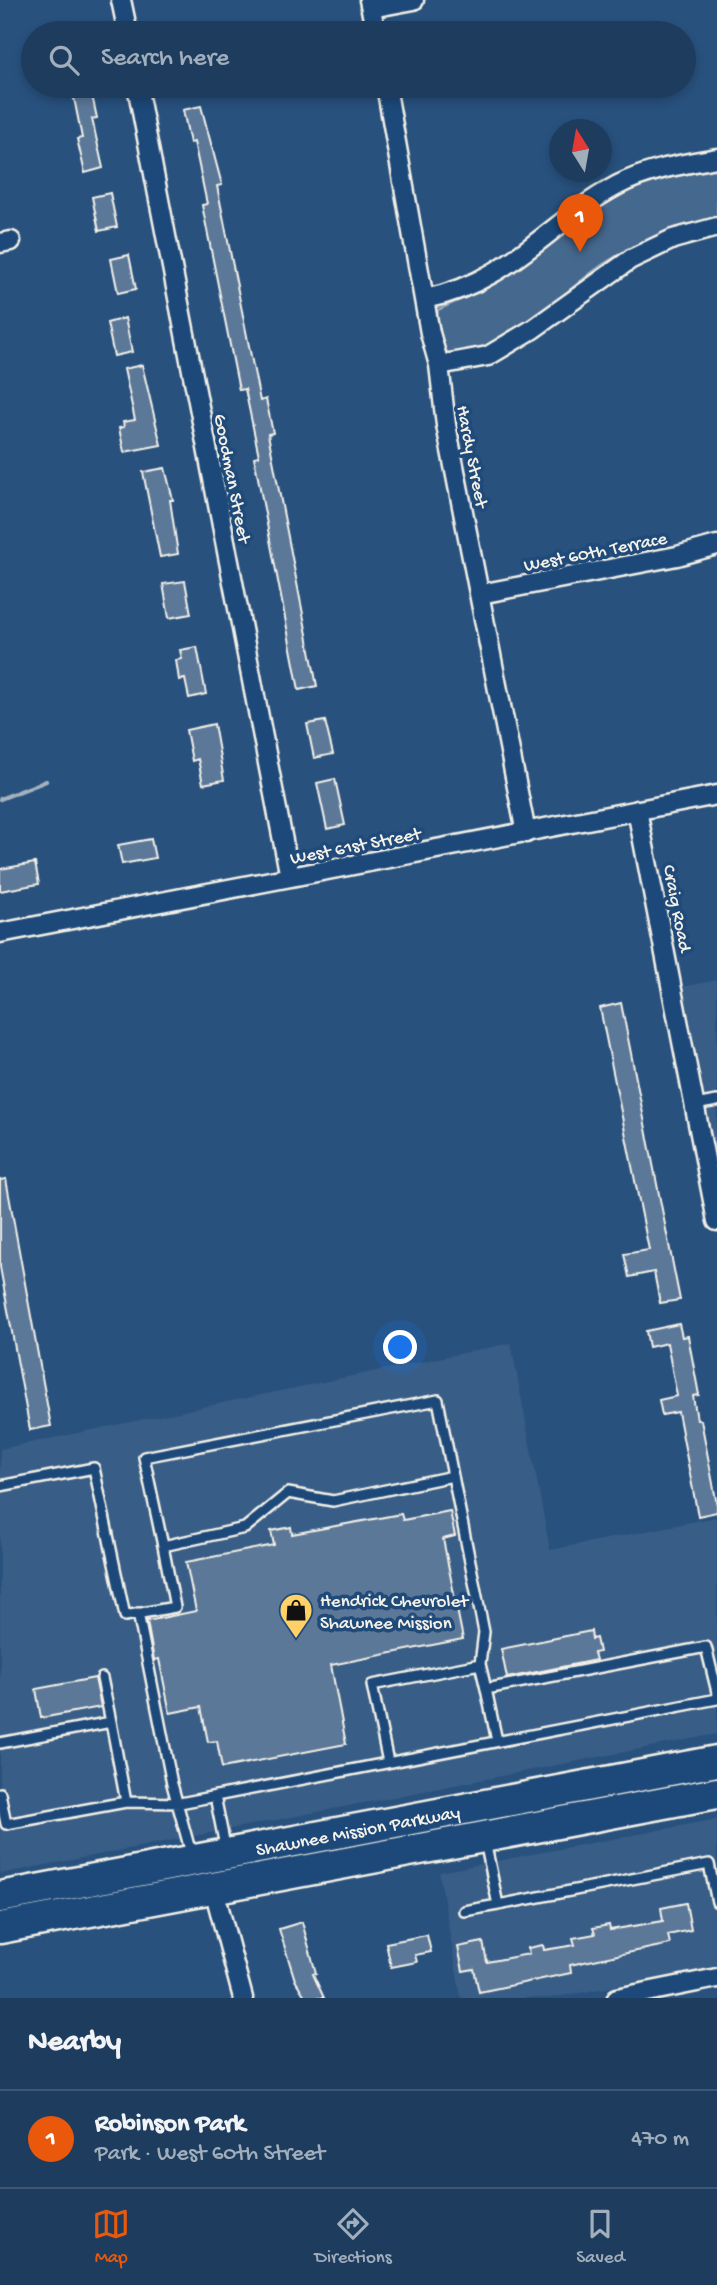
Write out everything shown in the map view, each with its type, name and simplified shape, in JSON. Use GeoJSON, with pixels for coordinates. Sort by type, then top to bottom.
{"type":"FeatureCollection","features":[{"type":"Feature","properties":{"kind":"highway","name":"Shawnee Mission Parkway"},"geometry":{"type":"LineString","coordinates":[[0,1927],[210,1872],[717,1761]]}},
{"type":"Feature","properties":{"kind":"highway","name":"Shawnee Mission Parkway"},"geometry":{"type":"LineString","coordinates":[[0,1897],[484,1836],[717,1793]]}},
{"type":"Feature","properties":{"kind":"street"},"geometry":{"type":"LineString","coordinates":[[121,0],[125,21]]}},
{"type":"Feature","properties":{"kind":"street"},"geometry":{"type":"LineString","coordinates":[[370,4],[414,0]]}},
{"type":"Feature","properties":{"kind":"street","name":"Goodman Street"},"geometry":{"type":"LineString","coordinates":[[139,98],[290,877]]}},
{"type":"Feature","properties":{"kind":"street","name":"Hardy Street"},"geometry":{"type":"LineString","coordinates":[[388,98],[439,365],[446,425],[526,833]]}},
{"type":"Feature","properties":{"kind":"street"},"geometry":{"type":"LineString","coordinates":[[425,299],[467,287],[492,276],[587,204],[619,185],[672,167],[717,158]]}},
{"type":"Feature","properties":{"kind":"street"},"geometry":{"type":"LineString","coordinates":[[439,365],[488,355],[533,329],[631,259],[673,239],[717,226]]}},
{"type":"Feature","properties":{"kind":"street","name":"West 60th Terrace"},"geometry":{"type":"LineString","coordinates":[[480,594],[677,556],[717,545]]}},
{"type":"Feature","properties":{"kind":"street","name":"West 61st Street"},"geometry":{"type":"LineString","coordinates":[[0,933],[717,795]]}},
{"type":"Feature","properties":{"kind":"street","name":"Craig Road"},"geometry":{"type":"LineString","coordinates":[[638,810],[717,1221]]}},
{"type":"Feature","properties":{"kind":"street"},"geometry":{"type":"LineString","coordinates":[[210,1872],[243,1998]]}},
{"type":"Feature","properties":{"kind":"street"},"geometry":{"type":"LineString","coordinates":[[617,1998],[717,1978]]}},
{"type":"Feature","properties":{"kind":"lane"},"geometry":{"type":"LineString","coordinates":[[695,1105],[717,1101]]}},
{"type":"Feature","properties":{"kind":"lane"},"geometry":{"type":"LineString","coordinates":[[0,1486],[94,1468],[125,1616],[176,1607],[144,1457],[438,1400],[484,1632],[480,1664],[497,1741]]}},
{"type":"Feature","properties":{"kind":"lane"},"geometry":{"type":"LineString","coordinates":[[163,1546],[245,1528],[288,1493],[333,1501],[453,1476]]}},
{"type":"Feature","properties":{"kind":"lane"},"geometry":{"type":"LineString","coordinates":[[138,1613],[172,1784],[180,1803],[189,1846],[210,1872],[224,1841],[215,1796]]}},
{"type":"Feature","properties":{"kind":"lane"},"geometry":{"type":"LineString","coordinates":[[486,1689],[706,1647],[717,1692]]}},
{"type":"Feature","properties":{"kind":"lane"},"geometry":{"type":"LineString","coordinates":[[387,1762],[372,1685],[480,1664]]}},
{"type":"Feature","properties":{"kind":"lane"},"geometry":{"type":"LineString","coordinates":[[102,1678],[126,1802]]}},
{"type":"Feature","properties":{"kind":"lane"},"geometry":{"type":"LineString","coordinates":[[0,1793],[3,1825],[126,1802],[180,1803],[717,1699]]}},
{"type":"Feature","properties":{"kind":"lane"},"geometry":{"type":"LineString","coordinates":[[0,1742],[111,1722]]}},
{"type":"Feature","properties":{"kind":"lane"},"geometry":{"type":"LineString","coordinates":[[484,1836],[498,1905]]}},
{"type":"Feature","properties":{"kind":"lane"},"geometry":{"type":"LineString","coordinates":[[464,1911],[709,1864],[717,1902]]}},
{"type":"Feature","properties":{"kind":"shaded area"},"geometry":{"type":"Polygon","coordinates":[[[717,168],[717,219],[661,235],[621,253],[590,273],[534,319],[493,345],[472,352],[450,354],[442,345],[437,328],[438,310],[487,288],[617,193],[642,183],[717,168]]]}},
{"type":"Feature","properties":{"kind":"shaded area"},"geometry":{"type":"Polygon","coordinates":[[[717,980],[717,1169],[682,987],[717,980]]]}},
{"type":"Feature","properties":{"kind":"shaded area"},"geometry":{"type":"Polygon","coordinates":[[[511,1343],[550,1550],[717,1517],[717,1734],[0,1874],[0,1449],[511,1343]]]}},
{"type":"Feature","properties":{"kind":"shaded area"},"geometry":{"type":"Polygon","coordinates":[[[717,1819],[717,1968],[551,1998],[461,1998],[439,1872],[717,1819]]]}},
{"type":"Feature","properties":{"kind":"building"},"geometry":{"type":"Polygon","coordinates":[[[74,98],[93,98],[97,118],[92,119],[103,168],[85,173],[77,139],[82,138],[74,98]]]}},
{"type":"Feature","properties":{"kind":"building"},"geometry":{"type":"Polygon","coordinates":[[[201,106],[222,185],[217,186],[260,401],[266,399],[273,433],[268,434],[317,686],[299,690],[254,457],[259,456],[245,389],[239,390],[202,205],[207,204],[194,142],[190,143],[183,110],[201,106]]]}},
{"type":"Feature","properties":{"kind":"building"},"geometry":{"type":"Polygon","coordinates":[[[110,193],[117,227],[99,231],[92,197],[110,193]]]}},
{"type":"Feature","properties":{"kind":"building"},"geometry":{"type":"Polygon","coordinates":[[[129,255],[136,289],[118,293],[111,259],[129,255]]]}},
{"type":"Feature","properties":{"kind":"building"},"geometry":{"type":"Polygon","coordinates":[[[125,318],[132,352],[114,356],[107,323],[125,318]]]}},
{"type":"Feature","properties":{"kind":"building"},"geometry":{"type":"Polygon","coordinates":[[[142,365],[161,445],[124,452],[119,428],[124,427],[123,422],[135,420],[124,369],[142,365]]]}},
{"type":"Feature","properties":{"kind":"building"},"geometry":{"type":"Polygon","coordinates":[[[165,468],[173,500],[170,500],[178,554],[160,557],[143,472],[165,468]]]}},
{"type":"Feature","properties":{"kind":"building"},"geometry":{"type":"Polygon","coordinates":[[[185,581],[191,614],[169,618],[163,584],[185,581]]]}},
{"type":"Feature","properties":{"kind":"building"},"geometry":{"type":"Polygon","coordinates":[[[197,647],[206,694],[189,698],[185,679],[179,680],[176,660],[182,659],[180,650],[197,647]]]}},
{"type":"Feature","properties":{"kind":"building"},"geometry":{"type":"Polygon","coordinates":[[[325,721],[333,754],[314,758],[307,724],[325,721]]]}},
{"type":"Feature","properties":{"kind":"building"},"geometry":{"type":"Polygon","coordinates":[[[214,724],[224,780],[203,784],[198,759],[192,761],[186,730],[214,724]]]}},
{"type":"Feature","properties":{"kind":"building"},"geometry":{"type":"Polygon","coordinates":[[[335,779],[345,825],[327,829],[317,783],[335,779]]]}},
{"type":"Feature","properties":{"kind":"building"},"geometry":{"type":"Polygon","coordinates":[[[151,839],[155,858],[122,864],[118,845],[151,839]]]}},
{"type":"Feature","properties":{"kind":"building"},"geometry":{"type":"Polygon","coordinates":[[[35,863],[39,884],[0,891],[0,869],[35,863]]]}},
{"type":"Feature","properties":{"kind":"building"},"geometry":{"type":"Polygon","coordinates":[[[621,1003],[680,1300],[660,1303],[654,1272],[629,1277],[624,1254],[649,1250],[600,1008],[621,1003]]]}},
{"type":"Feature","properties":{"kind":"building"},"geometry":{"type":"Polygon","coordinates":[[[6,1179],[51,1426],[30,1430],[0,1267],[0,1180],[6,1179]]]}},
{"type":"Feature","properties":{"kind":"building"},"geometry":{"type":"Polygon","coordinates":[[[679,1324],[682,1337],[688,1336],[699,1395],[693,1396],[697,1420],[701,1420],[717,1505],[717,1512],[698,1516],[678,1412],[662,1415],[659,1400],[677,1396],[667,1343],[649,1347],[646,1331],[679,1324]]]}},
{"type":"Feature","properties":{"kind":"building","name":"Hendrick Chevrolet Shawnee Mission"},"geometry":{"type":"Polygon","coordinates":[[[450,1511],[455,1536],[443,1539],[463,1639],[331,1665],[346,1744],[222,1768],[217,1741],[208,1742],[201,1707],[170,1713],[159,1659],[154,1660],[147,1621],[196,1611],[186,1562],[274,1545],[271,1531],[291,1527],[292,1534],[401,1514],[403,1520],[450,1511]]]}},
{"type":"Feature","properties":{"kind":"building"},"geometry":{"type":"Polygon","coordinates":[[[591,1631],[592,1639],[596,1638],[599,1652],[594,1653],[596,1660],[507,1678],[501,1649],[591,1631]]]}},
{"type":"Feature","properties":{"kind":"building"},"geometry":{"type":"Polygon","coordinates":[[[95,1678],[101,1707],[41,1718],[36,1689],[95,1678]]]}},
{"type":"Feature","properties":{"kind":"building"},"geometry":{"type":"Polygon","coordinates":[[[686,1903],[691,1930],[668,1935],[670,1944],[570,1965],[571,1973],[479,1992],[474,1969],[463,1971],[458,1947],[483,1942],[487,1962],[529,1954],[528,1948],[543,1945],[544,1950],[575,1945],[573,1938],[595,1934],[593,1928],[609,1925],[610,1930],[663,1921],[661,1908],[686,1903]]]}},
{"type":"Feature","properties":{"kind":"building"},"geometry":{"type":"Polygon","coordinates":[[[302,1922],[316,1973],[313,1974],[324,1998],[306,1998],[295,1980],[279,1929],[302,1922]]]}},
{"type":"Feature","properties":{"kind":"building"},"geometry":{"type":"Polygon","coordinates":[[[427,1935],[431,1952],[415,1955],[417,1962],[391,1967],[386,1943],[427,1935]]]}},
{"type":"Feature","properties":{"kind":"waterway"},"geometry":{"type":"LineString","coordinates":[[0,799],[46,781]]}},
{"type":"Feature","properties":{"kind":"place","name":"Robinson Park"},"geometry":{"type":"Point","coordinates":[580,252]}},
{"type":"Feature","properties":{"kind":"place","name":"Hendrick Chevrolet Shawnee Mission"},"geometry":{"type":"Point","coordinates":[296,1640]}}]}
